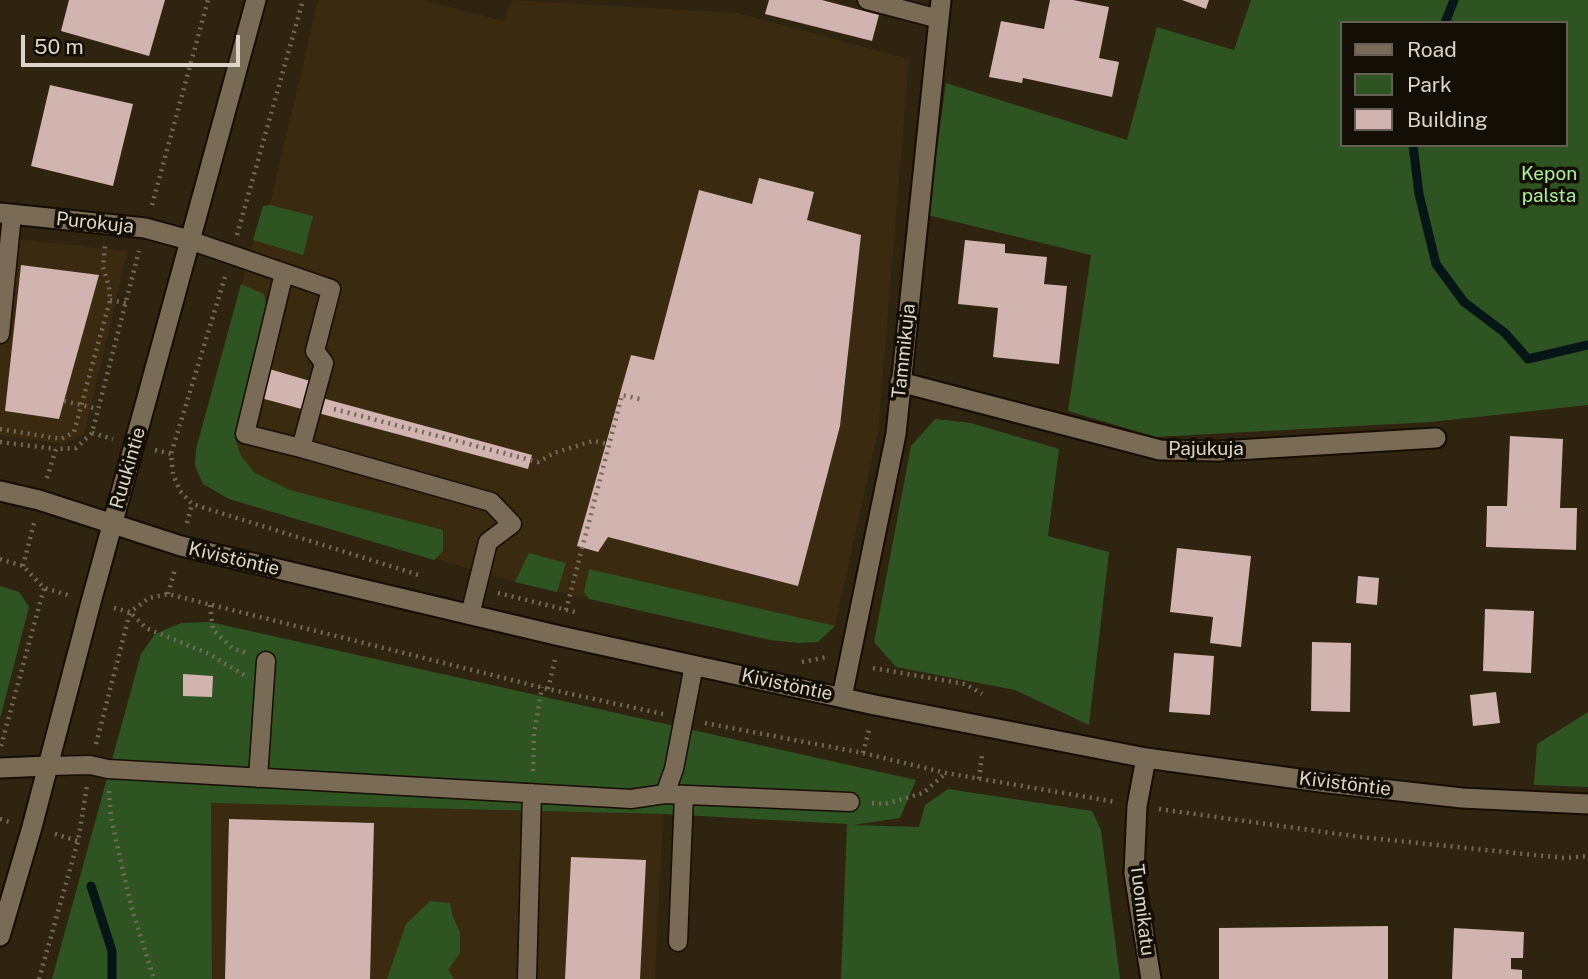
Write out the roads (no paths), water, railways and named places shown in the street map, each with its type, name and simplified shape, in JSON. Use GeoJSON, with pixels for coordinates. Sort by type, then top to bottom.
{"type":"FeatureCollection","features":[{"type":"Feature","properties":{"kind":"street","name":"Ruukintie"},"geometry":{"type":"LineString","coordinates":[[0,936],[256,0]]}},
{"type":"Feature","properties":{"kind":"street","name":"Tammikuja"},"geometry":{"type":"LineString","coordinates":[[842,697],[896,434],[940,10]]}},
{"type":"Feature","properties":{"kind":"street","name":"Purokuja"},"geometry":{"type":"LineString","coordinates":[[6,214],[145,228],[189,240]]}},
{"type":"Feature","properties":{"kind":"street","name":"Pajukuja"},"geometry":{"type":"LineString","coordinates":[[900,382],[1160,450],[1219,451],[1436,438]]}},
{"type":"Feature","properties":{"kind":"street","name":"Kivistöntie"},"geometry":{"type":"LineString","coordinates":[[0,491],[39,500],[181,546],[470,615],[842,697],[1146,758],[1462,798],[1588,804]]}},
{"type":"Feature","properties":{"kind":"street","name":"Tuomikatu"},"geometry":{"type":"LineString","coordinates":[[1146,758],[1137,806],[1134,873],[1151,979]]}},
{"type":"Feature","properties":{"kind":"street"},"geometry":{"type":"LineString","coordinates":[[0,768],[48,766]]}},
{"type":"Feature","properties":{"kind":"lane"},"geometry":{"type":"LineString","coordinates":[[867,0],[940,10]]}},
{"type":"Feature","properties":{"kind":"lane"},"geometry":{"type":"LineString","coordinates":[[0,334],[6,214]]}},
{"type":"Feature","properties":{"kind":"lane"},"geometry":{"type":"LineString","coordinates":[[189,240],[331,289],[315,351],[324,363],[301,448]]}},
{"type":"Feature","properties":{"kind":"lane"},"geometry":{"type":"LineString","coordinates":[[284,273],[245,434],[491,502],[512,524],[488,542],[470,615]]}},
{"type":"Feature","properties":{"kind":"lane"},"geometry":{"type":"LineString","coordinates":[[258,778],[266,662]]}},
{"type":"Feature","properties":{"kind":"lane"},"geometry":{"type":"LineString","coordinates":[[665,794],[674,769],[694,665]]}},
{"type":"Feature","properties":{"kind":"lane"},"geometry":{"type":"LineString","coordinates":[[48,766],[90,765],[108,769],[631,799],[665,794],[850,802]]}},
{"type":"Feature","properties":{"kind":"lane"},"geometry":{"type":"LineString","coordinates":[[527,979],[532,793]]}},
{"type":"Feature","properties":{"kind":"lane"},"geometry":{"type":"LineString","coordinates":[[678,942],[684,795]]}},
{"type":"Feature","properties":{"kind":"waterway"},"geometry":{"type":"LineString","coordinates":[[1446,21],[1454,0]]}},
{"type":"Feature","properties":{"kind":"waterway"},"geometry":{"type":"LineString","coordinates":[[1413,147],[1419,194],[1436,264],[1464,302],[1505,333],[1528,359],[1588,345]]}},
{"type":"Feature","properties":{"kind":"waterway"},"geometry":{"type":"LineString","coordinates":[[91,886],[112,951],[112,979]]}},
{"type":"Feature","properties":{"kind":"park label","name":"Kepon palsta"},"geometry":{"type":"Point","coordinates":[1549,185]}}]}
